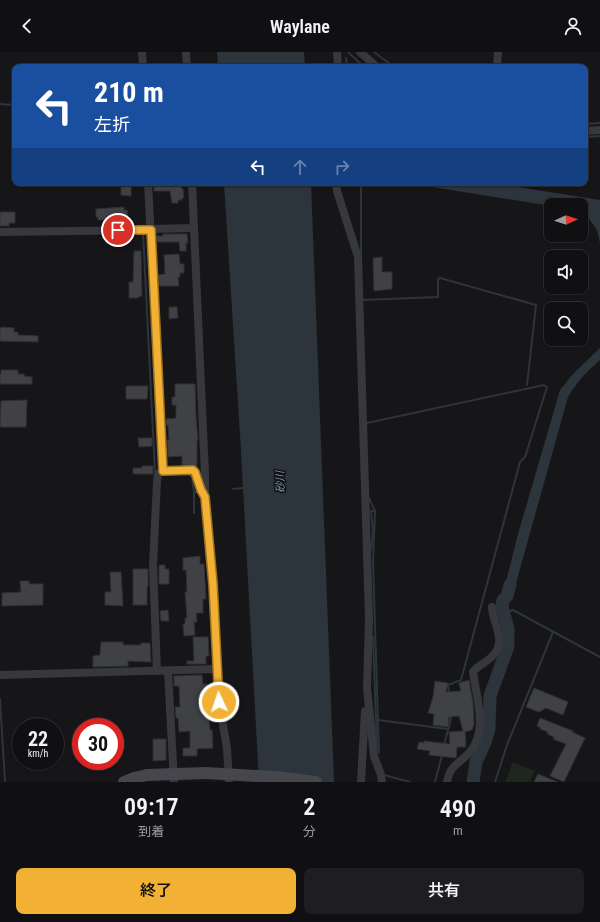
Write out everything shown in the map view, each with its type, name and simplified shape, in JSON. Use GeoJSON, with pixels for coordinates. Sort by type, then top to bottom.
{"type":"FeatureCollection","features":[{"type":"Feature","properties":{"kind":"main road"},"geometry":{"type":"LineString","coordinates":[[124,782],[147,775],[206,773],[233,777],[275,777],[316,782]]}},
{"type":"Feature","properties":{"kind":"street"},"geometry":{"type":"LineString","coordinates":[[142,52],[143,64]]}},
{"type":"Feature","properties":{"kind":"street"},"geometry":{"type":"LineString","coordinates":[[186,52],[187,64]]}},
{"type":"Feature","properties":{"kind":"street"},"geometry":{"type":"LineString","coordinates":[[337,52],[338,64]]}},
{"type":"Feature","properties":{"kind":"street"},"geometry":{"type":"LineString","coordinates":[[360,52],[374,64]]}},
{"type":"Feature","properties":{"kind":"street"},"geometry":{"type":"LineString","coordinates":[[497,64],[498,52]]}},
{"type":"Feature","properties":{"kind":"street"},"geometry":{"type":"LineString","coordinates":[[588,131],[600,130]]}},
{"type":"Feature","properties":{"kind":"street"},"geometry":{"type":"LineString","coordinates":[[148,186],[149,229],[163,471]]}},
{"type":"Feature","properties":{"kind":"street"},"geometry":{"type":"LineString","coordinates":[[192,186],[206,475],[205,497],[213,584],[219,702],[233,777]]}},
{"type":"Feature","properties":{"kind":"street"},"geometry":{"type":"LineString","coordinates":[[336,186],[358,257],[369,603],[369,654],[362,782]]}},
{"type":"Feature","properties":{"kind":"street"},"geometry":{"type":"LineString","coordinates":[[0,232],[194,228]]}},
{"type":"Feature","properties":{"kind":"street"},"geometry":{"type":"LineString","coordinates":[[157,669],[153,565],[158,474],[163,471],[193,470],[205,497]]}},
{"type":"Feature","properties":{"kind":"street"},"geometry":{"type":"LineString","coordinates":[[447,782],[451,770],[469,753],[477,741],[480,711],[473,672],[477,666],[495,654],[498,646],[499,634],[492,612],[492,607]]}},
{"type":"Feature","properties":{"kind":"street"},"geometry":{"type":"LineString","coordinates":[[0,676],[157,669],[170,671],[217,669]]}},
{"type":"Feature","properties":{"kind":"street"},"geometry":{"type":"LineString","coordinates":[[170,671],[174,782]]}},
{"type":"Feature","properties":{"kind":"street"},"geometry":{"type":"LineString","coordinates":[[367,688],[374,756],[382,782]]}},
{"type":"Feature","properties":{"kind":"shaded area"},"geometry":{"type":"Polygon","coordinates":[[[513,762],[535,771],[530,782],[505,782],[513,762]]]}},
{"type":"Feature","properties":{"kind":"water"},"geometry":{"type":"Polygon","coordinates":[[[217,52],[304,52],[305,64],[218,64],[217,52]]]}},
{"type":"Feature","properties":{"kind":"water","name":"砂川"},"geometry":{"type":"Polygon","coordinates":[[[224,186],[311,186],[334,782],[259,782],[241,451],[224,186]]]}},
{"type":"Feature","properties":{"kind":"water"},"geometry":{"type":"Polygon","coordinates":[[[427,186],[512,186],[587,198],[544,198],[544,205],[427,186]]]}},
{"type":"Feature","properties":{"kind":"water"},"geometry":{"type":"Polygon","coordinates":[[[588,198],[600,200],[600,243],[597,230],[588,217],[588,198]]]}},
{"type":"Feature","properties":{"kind":"water"},"geometry":{"type":"Polygon","coordinates":[[[600,348],[600,360],[582,377],[568,397],[511,601],[501,601],[518,534],[560,390],[573,374],[600,348]]]}},
{"type":"Feature","properties":{"kind":"building"},"geometry":{"type":"Polygon","coordinates":[[[121,186],[131,186],[131,196],[121,195],[121,186]]]}},
{"type":"Feature","properties":{"kind":"building"},"geometry":{"type":"Polygon","coordinates":[[[154,186],[182,186],[184,198],[182,198],[182,200],[178,200],[178,203],[172,203],[170,191],[154,191],[154,186]]]}},
{"type":"Feature","properties":{"kind":"building"},"geometry":{"type":"Polygon","coordinates":[[[124,207],[124,210],[127,210],[128,222],[124,222],[124,225],[113,225],[113,220],[98,220],[98,217],[96,217],[96,209],[124,207]]]}},
{"type":"Feature","properties":{"kind":"building"},"geometry":{"type":"Polygon","coordinates":[[[0,212],[15,212],[15,223],[9,223],[9,226],[0,226],[0,212]]]}},
{"type":"Feature","properties":{"kind":"building"},"geometry":{"type":"Polygon","coordinates":[[[163,234],[187,234],[188,243],[186,243],[186,251],[180,251],[179,242],[157,242],[156,236],[163,236],[163,234]]]}},
{"type":"Feature","properties":{"kind":"building"},"geometry":{"type":"Polygon","coordinates":[[[134,251],[141,251],[142,296],[138,298],[129,298],[129,282],[133,282],[134,251]]]}},
{"type":"Feature","properties":{"kind":"building"},"geometry":{"type":"Polygon","coordinates":[[[179,254],[180,264],[184,264],[184,273],[180,273],[180,277],[178,277],[179,286],[159,286],[158,275],[165,274],[164,255],[179,254]]]}},
{"type":"Feature","properties":{"kind":"building"},"geometry":{"type":"Polygon","coordinates":[[[382,257],[382,272],[392,272],[392,289],[374,291],[373,258],[382,257]]]}},
{"type":"Feature","properties":{"kind":"building"},"geometry":{"type":"Polygon","coordinates":[[[169,307],[177,307],[178,318],[169,319],[169,307]]]}},
{"type":"Feature","properties":{"kind":"building"},"geometry":{"type":"Polygon","coordinates":[[[0,328],[14,328],[14,332],[18,332],[18,335],[38,336],[38,342],[0,341],[0,328]]]}},
{"type":"Feature","properties":{"kind":"building"},"geometry":{"type":"Polygon","coordinates":[[[1,370],[18,370],[18,374],[24,374],[24,376],[32,377],[32,384],[0,384],[1,370]]]}},
{"type":"Feature","properties":{"kind":"building"},"geometry":{"type":"Polygon","coordinates":[[[175,384],[195,384],[198,440],[197,466],[182,465],[182,456],[168,457],[167,440],[169,440],[166,419],[176,418],[176,405],[172,405],[172,397],[175,397],[175,384]]]}},
{"type":"Feature","properties":{"kind":"building"},"geometry":{"type":"Polygon","coordinates":[[[127,386],[148,386],[147,399],[126,399],[127,386]]]}},
{"type":"Feature","properties":{"kind":"building"},"geometry":{"type":"Polygon","coordinates":[[[27,400],[26,427],[0,427],[1,401],[27,400]]]}},
{"type":"Feature","properties":{"kind":"building"},"geometry":{"type":"Polygon","coordinates":[[[138,438],[152,438],[152,446],[139,447],[138,438]]]}},
{"type":"Feature","properties":{"kind":"building"},"geometry":{"type":"Polygon","coordinates":[[[142,466],[153,466],[153,474],[133,474],[133,468],[142,468],[142,466]]]}},
{"type":"Feature","properties":{"kind":"building"},"geometry":{"type":"Polygon","coordinates":[[[200,556],[200,564],[204,564],[206,599],[203,599],[203,613],[196,613],[197,622],[194,622],[195,635],[184,636],[183,624],[185,624],[185,618],[187,618],[185,592],[187,592],[186,570],[183,570],[183,558],[200,556]]]}},
{"type":"Feature","properties":{"kind":"building"},"geometry":{"type":"Polygon","coordinates":[[[159,565],[165,565],[165,569],[169,569],[169,584],[159,584],[159,565]]]}},
{"type":"Feature","properties":{"kind":"building"},"geometry":{"type":"Polygon","coordinates":[[[133,569],[148,569],[147,605],[133,605],[133,569]]]}},
{"type":"Feature","properties":{"kind":"building"},"geometry":{"type":"Polygon","coordinates":[[[110,572],[121,572],[123,606],[105,605],[105,592],[111,592],[110,572]]]}},
{"type":"Feature","properties":{"kind":"building"},"geometry":{"type":"Polygon","coordinates":[[[20,581],[29,581],[29,584],[43,584],[43,605],[2,606],[2,593],[21,592],[20,581]]]}},
{"type":"Feature","properties":{"kind":"building"},"geometry":{"type":"Polygon","coordinates":[[[168,610],[169,621],[161,621],[160,611],[168,610]]]}},
{"type":"Feature","properties":{"kind":"building"},"geometry":{"type":"Polygon","coordinates":[[[193,637],[208,637],[209,656],[206,656],[206,664],[187,664],[187,661],[194,661],[193,637]]]}},
{"type":"Feature","properties":{"kind":"building"},"geometry":{"type":"Polygon","coordinates":[[[101,642],[123,642],[123,645],[141,645],[141,643],[150,643],[151,662],[128,661],[128,666],[93,667],[93,656],[100,655],[101,642]]]}},
{"type":"Feature","properties":{"kind":"building"},"geometry":{"type":"Polygon","coordinates":[[[202,675],[203,684],[207,684],[207,693],[203,694],[204,712],[208,711],[210,730],[212,730],[213,748],[197,749],[197,756],[183,756],[183,748],[190,748],[190,731],[179,732],[178,718],[176,718],[175,707],[180,707],[179,686],[174,686],[174,676],[202,675]]]}},
{"type":"Feature","properties":{"kind":"building"},"geometry":{"type":"Polygon","coordinates":[[[469,680],[473,703],[474,724],[472,730],[465,732],[466,747],[457,747],[456,758],[429,755],[430,751],[417,749],[419,742],[424,743],[424,741],[450,744],[449,732],[463,731],[459,716],[449,717],[448,727],[433,725],[434,714],[428,713],[433,697],[435,681],[448,683],[446,692],[461,691],[459,683],[469,680]]]}},
{"type":"Feature","properties":{"kind":"building"},"geometry":{"type":"Polygon","coordinates":[[[534,688],[568,702],[563,715],[546,708],[539,712],[526,707],[534,688]]]}},
{"type":"Feature","properties":{"kind":"building"},"geometry":{"type":"Polygon","coordinates":[[[540,718],[573,731],[572,732],[585,738],[564,782],[550,776],[566,744],[553,739],[554,737],[547,734],[548,732],[537,726],[540,718]]]}},
{"type":"Feature","properties":{"kind":"building"},"geometry":{"type":"Polygon","coordinates":[[[153,739],[166,739],[166,760],[153,761],[153,739]]]}},
{"type":"Feature","properties":{"kind":"building"},"geometry":{"type":"Polygon","coordinates":[[[538,774],[558,782],[534,782],[538,774]]]}},
{"type":"Feature","properties":{"kind":"waterway"},"geometry":{"type":"LineString","coordinates":[[348,52],[361,64]]}},
{"type":"Feature","properties":{"kind":"waterway"},"geometry":{"type":"LineString","coordinates":[[374,52],[390,64]]}},
{"type":"Feature","properties":{"kind":"waterway"},"geometry":{"type":"LineString","coordinates":[[346,58],[347,64]]}},
{"type":"Feature","properties":{"kind":"waterway"},"geometry":{"type":"LineString","coordinates":[[0,104],[12,105]]}},
{"type":"Feature","properties":{"kind":"waterway"},"geometry":{"type":"LineString","coordinates":[[588,124],[600,123]]}},
{"type":"Feature","properties":{"kind":"waterway"},"geometry":{"type":"LineString","coordinates":[[588,137],[600,136]]}},
{"type":"Feature","properties":{"kind":"waterway"},"geometry":{"type":"LineString","coordinates":[[361,186],[361,256]]}},
{"type":"Feature","properties":{"kind":"waterway"},"geometry":{"type":"LineString","coordinates":[[143,232],[155,472]]}},
{"type":"Feature","properties":{"kind":"waterway"},"geometry":{"type":"LineString","coordinates":[[362,300],[438,297],[438,279],[440,278],[536,305],[527,385]]}},
{"type":"Feature","properties":{"kind":"waterway"},"geometry":{"type":"LineString","coordinates":[[153,349],[156,407]]}},
{"type":"Feature","properties":{"kind":"waterway"},"geometry":{"type":"LineString","coordinates":[[367,423],[544,385],[547,387],[525,457],[520,462],[461,680],[448,685],[449,694]]}},
{"type":"Feature","properties":{"kind":"waterway"},"geometry":{"type":"LineString","coordinates":[[188,473],[192,477],[194,492],[196,492]]}},
{"type":"Feature","properties":{"kind":"waterway"},"geometry":{"type":"LineString","coordinates":[[233,489],[244,488]]}},
{"type":"Feature","properties":{"kind":"waterway"},"geometry":{"type":"LineString","coordinates":[[194,492],[194,513]]}},
{"type":"Feature","properties":{"kind":"waterway"},"geometry":{"type":"LineString","coordinates":[[369,498],[375,511],[373,562],[379,753]]}},
{"type":"Feature","properties":{"kind":"waterway"},"geometry":{"type":"LineString","coordinates":[[371,550],[373,532],[371,511],[375,511]]}},
{"type":"Feature","properties":{"kind":"waterway"},"geometry":{"type":"LineString","coordinates":[[473,782],[476,762],[489,729],[490,696],[508,646],[508,629],[502,607],[503,600],[507,596],[510,585]]}},
{"type":"Feature","properties":{"kind":"waterway"},"geometry":{"type":"LineString","coordinates":[[504,613],[513,610],[600,657]]}},
{"type":"Feature","properties":{"kind":"waterway"},"geometry":{"type":"LineString","coordinates":[[495,782],[507,745],[553,632]]}},
{"type":"Feature","properties":{"kind":"waterway"},"geometry":{"type":"LineString","coordinates":[[373,637],[377,748]]}},
{"type":"Feature","properties":{"kind":"waterway"},"geometry":{"type":"LineString","coordinates":[[0,699],[5,782]]}},
{"type":"Feature","properties":{"kind":"waterway"},"geometry":{"type":"LineString","coordinates":[[444,745],[451,719],[450,715]]}},
{"type":"Feature","properties":{"kind":"waterway"},"geometry":{"type":"LineString","coordinates":[[378,720],[448,729]]}},
{"type":"Feature","properties":{"kind":"waterway"},"geometry":{"type":"LineString","coordinates":[[435,782],[442,755]]}},
{"type":"Feature","properties":{"kind":"waterway"},"geometry":{"type":"LineString","coordinates":[[384,775],[410,782]]}},
{"type":"Feature","properties":{"kind":"route"},"geometry":{"type":"LineString","coordinates":[[118,230],[151,230],[163,471],[193,470],[197,474],[201,490],[205,497],[213,584],[219,702]]}}]}
